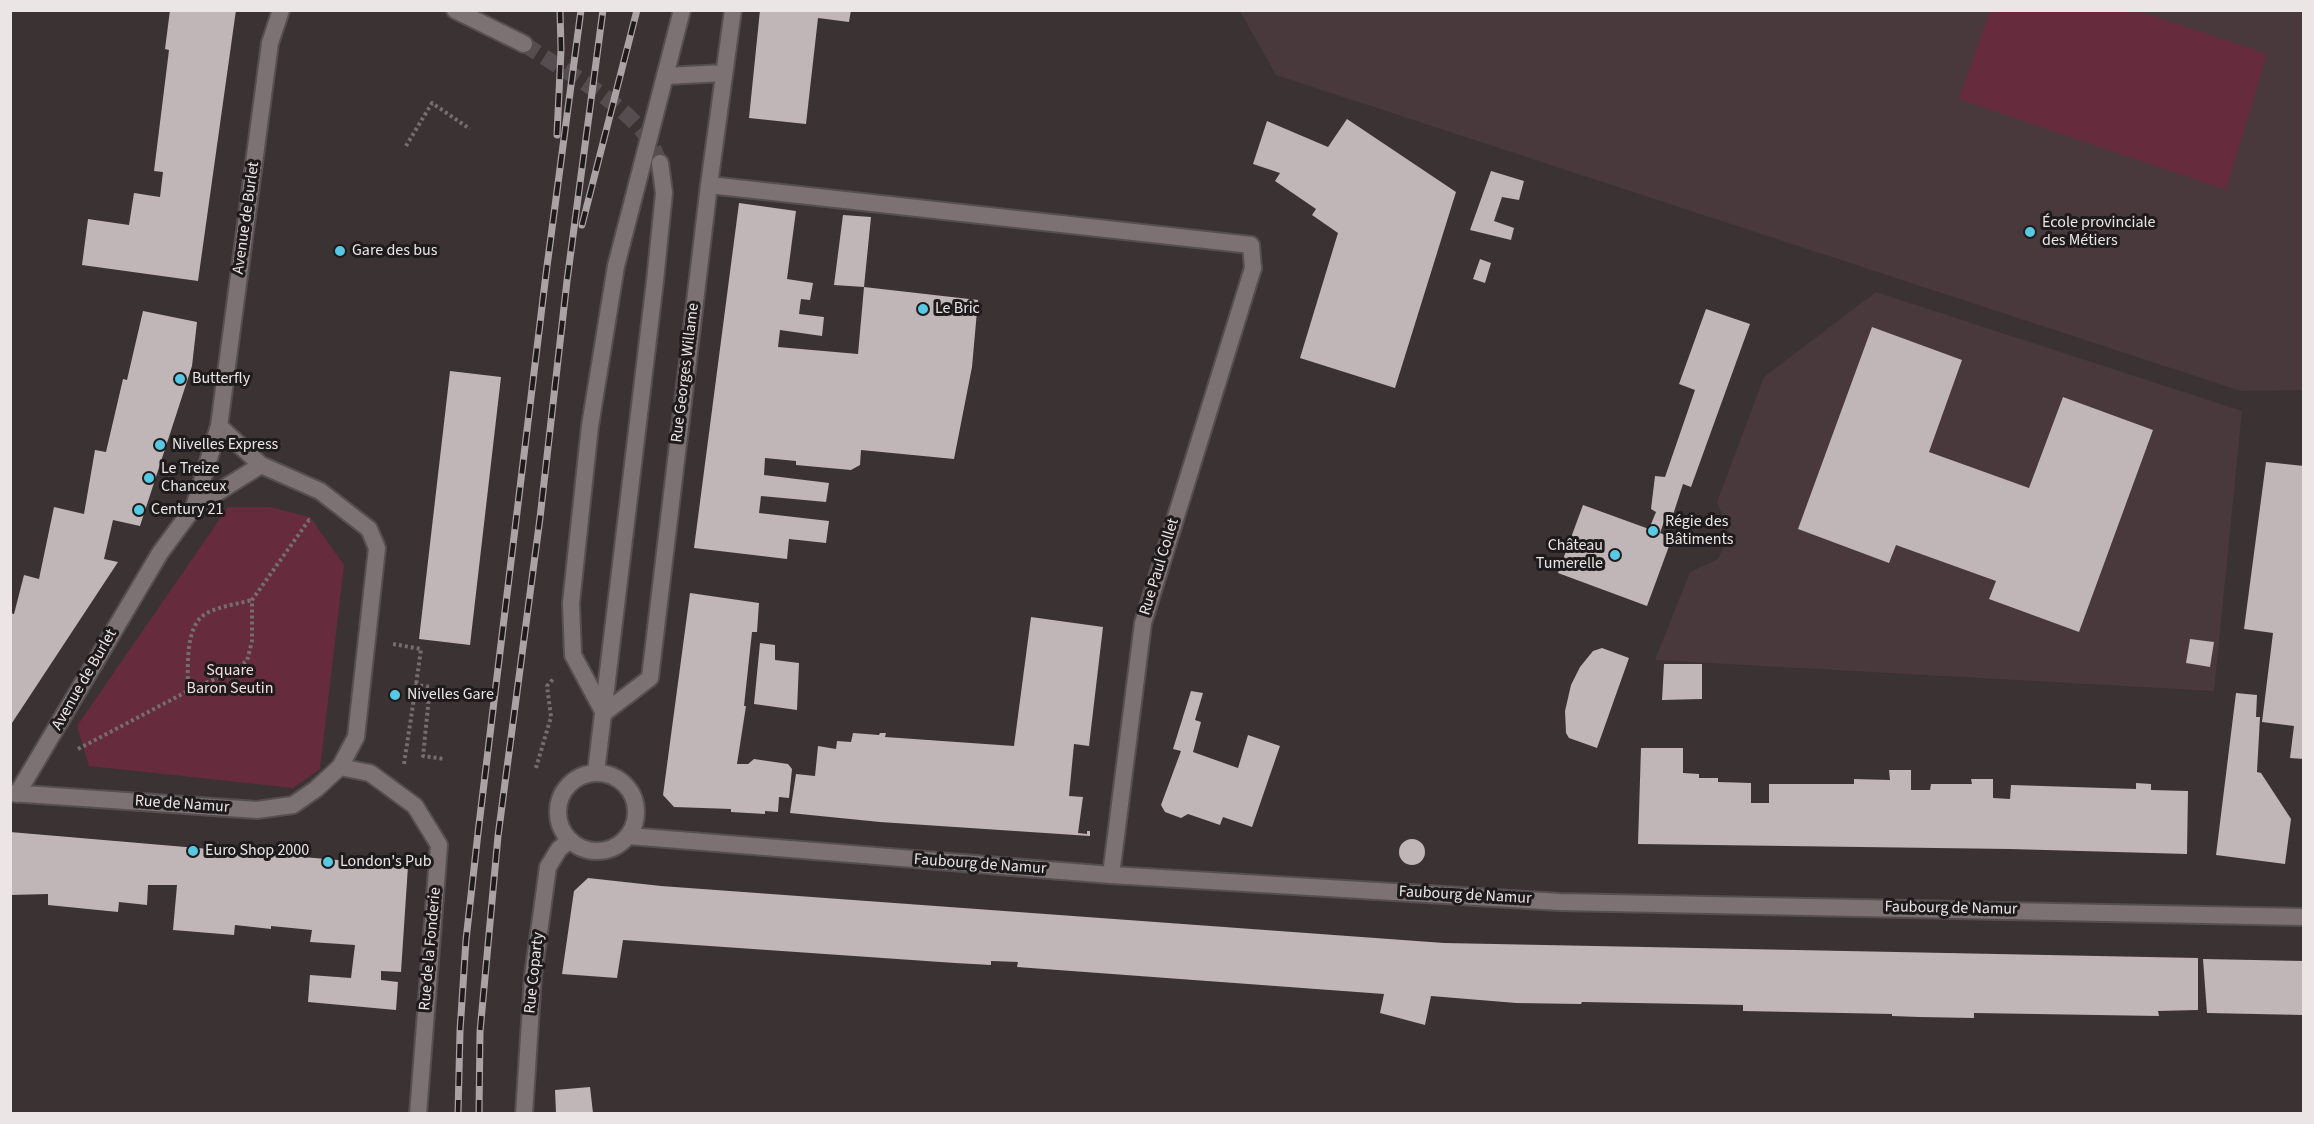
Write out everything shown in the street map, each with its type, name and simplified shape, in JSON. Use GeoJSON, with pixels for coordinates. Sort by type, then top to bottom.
{"type":"FeatureCollection","features":[{"type":"Feature","properties":{"kind":"street","name":"Avenue de Burlet"},"geometry":{"type":"LineString","coordinates":[[14,793],[160,553],[194,507],[219,426],[270,43],[281,10]]}},
{"type":"Feature","properties":{"kind":"street"},"geometry":{"type":"LineString","coordinates":[[455,10],[524,44]]}},
{"type":"Feature","properties":{"kind":"street"},"geometry":{"type":"LineString","coordinates":[[604,713],[573,655],[571,603],[590,426],[615,266],[682,10]]}},
{"type":"Feature","properties":{"kind":"street","name":"Rue Georges Willame"},"geometry":{"type":"LineString","coordinates":[[604,713],[650,678],[709,185],[733,10]]}},
{"type":"Feature","properties":{"kind":"street"},"geometry":{"type":"LineString","coordinates":[[665,76],[724,73]]}},
{"type":"Feature","properties":{"kind":"street"},"geometry":{"type":"LineString","coordinates":[[596,772],[657,269],[664,193],[660,163]]}},
{"type":"Feature","properties":{"kind":"street","name":"Rue Paul Collet"},"geometry":{"type":"LineString","coordinates":[[709,185],[1251,245],[1253,268],[1143,623],[1111,875]]}},
{"type":"Feature","properties":{"kind":"street"},"geometry":{"type":"LineString","coordinates":[[219,426],[261,465],[320,490],[369,529],[377,548],[356,737],[340,767]]}},
{"type":"Feature","properties":{"kind":"street","name":"Avenue de Burlet"},"geometry":{"type":"LineString","coordinates":[[194,507],[261,465]]}},
{"type":"Feature","properties":{"kind":"street","name":"Rue de la Fonderie"},"geometry":{"type":"LineString","coordinates":[[340,767],[370,773],[415,806],[440,845],[418,1113]]}},
{"type":"Feature","properties":{"kind":"street","name":"Rue de Namur"},"geometry":{"type":"LineString","coordinates":[[14,793],[257,810],[293,805],[316,789],[340,767]]}},
{"type":"Feature","properties":{"kind":"street"},"geometry":{"type":"LineString","coordinates":[[596,772],[615,776],[632,792],[637,814],[629,836],[617,847],[601,851],[584,849],[570,840],[560,825],[558,808],[564,791],[576,778],[596,772]]}},
{"type":"Feature","properties":{"kind":"street","name":"Faubourg de Namur"},"geometry":{"type":"LineString","coordinates":[[629,836],[1111,875],[1560,902],[2304,917]]}},
{"type":"Feature","properties":{"kind":"street","name":"Rue Coparty"},"geometry":{"type":"LineString","coordinates":[[524,1113],[533,976],[548,867],[559,849],[570,840]]}},
{"type":"Feature","properties":{"kind":"path"},"geometry":{"type":"LineString","coordinates":[[406,146],[432,103],[470,129]]}},
{"type":"Feature","properties":{"kind":"path"},"geometry":{"type":"LineString","coordinates":[[75,750],[188,691],[231,672],[247,661],[252,641],[252,600],[309,520],[319,522]]}},
{"type":"Feature","properties":{"kind":"path"},"geometry":{"type":"LineString","coordinates":[[188,691],[188,654],[195,622],[207,612],[252,600]]}},
{"type":"Feature","properties":{"kind":"path"},"geometry":{"type":"LineString","coordinates":[[387,786],[406,763],[421,649]]}},
{"type":"Feature","properties":{"kind":"path"},"geometry":{"type":"LineString","coordinates":[[416,686],[430,687],[423,756],[445,759]]}},
{"type":"Feature","properties":{"kind":"path"},"geometry":{"type":"LineString","coordinates":[[536,768],[551,717],[547,686]]}},
{"type":"Feature","properties":{"kind":"shaded area","name":"École provinciale des Métiers"},"geometry":{"type":"Polygon","coordinates":[[[1240,11],[2303,11],[2303,390],[2241,391],[1276,75],[1240,11]]]}},
{"type":"Feature","properties":{"kind":"shaded area"},"geometry":{"type":"Polygon","coordinates":[[[1876,292],[2242,411],[2214,691],[1655,660],[1690,572],[1718,559],[1730,533],[1717,502],[1764,377],[1876,292]]]}},
{"type":"Feature","properties":{"kind":"green space"},"geometry":{"type":"Polygon","coordinates":[[[1990,11],[2138,11],[2267,54],[2226,190],[1959,99],[1990,11]]]}},
{"type":"Feature","properties":{"kind":"green space","name":"Square Baron Seutin"},"geometry":{"type":"Polygon","coordinates":[[[228,507],[270,507],[310,517],[344,565],[320,769],[293,788],[89,766],[77,726],[228,507]]]}},
{"type":"Feature","properties":{"kind":"building"},"geometry":{"type":"Polygon","coordinates":[[[170,10],[236,10],[198,281],[82,265],[88,219],[129,225],[134,193],[160,197],[163,172],[154,171],[169,50],[165,49],[170,10]]]}},
{"type":"Feature","properties":{"kind":"building"},"geometry":{"type":"Polygon","coordinates":[[[760,10],[851,10],[849,22],[818,18],[806,124],[749,118],[760,10]]]}},
{"type":"Feature","properties":{"kind":"building"},"geometry":{"type":"Polygon","coordinates":[[[1347,119],[1456,192],[1395,388],[1300,358],[1338,233],[1312,215],[1316,209],[1275,181],[1280,173],[1253,164],[1267,121],[1328,147],[1347,119]]]}},
{"type":"Feature","properties":{"kind":"building"},"geometry":{"type":"Polygon","coordinates":[[[1491,171],[1524,181],[1519,200],[1502,197],[1494,221],[1514,228],[1511,240],[1470,230],[1491,171]]]}},
{"type":"Feature","properties":{"kind":"building"},"geometry":{"type":"Polygon","coordinates":[[[739,203],[796,211],[787,279],[813,283],[810,300],[801,299],[799,314],[824,317],[822,336],[780,330],[778,347],[858,354],[864,287],[978,300],[972,367],[954,459],[861,450],[860,465],[851,470],[796,465],[796,461],[765,458],[764,475],[829,483],[826,502],[761,496],[759,513],[829,521],[826,543],[789,539],[787,559],[694,548],[739,203]]]}},
{"type":"Feature","properties":{"kind":"building"},"geometry":{"type":"Polygon","coordinates":[[[843,215],[871,217],[864,287],[834,285],[843,215]]]}},
{"type":"Feature","properties":{"kind":"building"},"geometry":{"type":"Polygon","coordinates":[[[1480,259],[1491,263],[1485,283],[1473,279],[1480,259]]]}},
{"type":"Feature","properties":{"kind":"building"},"geometry":{"type":"Polygon","coordinates":[[[1706,309],[1750,324],[1691,487],[1683,484],[1672,518],[1666,516],[1660,533],[1672,538],[1647,606],[1558,573],[1583,505],[1649,529],[1656,512],[1651,509],[1655,476],[1665,477],[1695,390],[1679,384],[1706,309]]]}},
{"type":"Feature","properties":{"kind":"building"},"geometry":{"type":"Polygon","coordinates":[[[143,311],[197,322],[192,366],[140,526],[113,520],[104,559],[118,562],[10,726],[10,613],[14,614],[24,575],[39,579],[54,507],[84,514],[95,450],[106,452],[123,379],[127,380],[143,311]]]}},
{"type":"Feature","properties":{"kind":"building"},"geometry":{"type":"Polygon","coordinates":[[[1872,327],[1962,360],[1929,452],[2029,488],[2063,397],[2153,430],[2079,632],[1989,599],[1996,581],[1896,545],[1889,563],[1798,529],[1872,327]]]}},
{"type":"Feature","properties":{"kind":"building"},"geometry":{"type":"Polygon","coordinates":[[[450,371],[501,377],[470,645],[419,639],[450,371]]]}},
{"type":"Feature","properties":{"kind":"building"},"geometry":{"type":"Polygon","coordinates":[[[2266,462],[2304,466],[2304,759],[2290,758],[2294,726],[2262,722],[2273,633],[2244,629],[2266,462]]]}},
{"type":"Feature","properties":{"kind":"building"},"geometry":{"type":"Polygon","coordinates":[[[690,593],[759,603],[757,632],[752,632],[744,706],[746,706],[737,764],[748,764],[754,759],[788,764],[792,769],[789,798],[779,797],[778,812],[765,811],[765,814],[731,812],[731,809],[674,807],[663,795],[690,593]]]}},
{"type":"Feature","properties":{"kind":"building"},"geometry":{"type":"Polygon","coordinates":[[[1031,617],[1103,627],[1089,746],[1074,744],[1069,796],[1083,797],[1078,833],[1087,834],[1087,831],[1090,831],[1090,836],[880,822],[790,813],[796,774],[815,776],[818,746],[836,749],[837,741],[851,742],[853,733],[879,735],[886,733],[885,737],[1014,746],[1031,617]]]}},
{"type":"Feature","properties":{"kind":"building"},"geometry":{"type":"Polygon","coordinates":[[[2190,639],[2214,642],[2210,667],[2186,663],[2190,639]]]}},
{"type":"Feature","properties":{"kind":"building"},"geometry":{"type":"Polygon","coordinates":[[[760,643],[775,645],[775,660],[799,663],[797,710],[754,704],[760,643]]]}},
{"type":"Feature","properties":{"kind":"building"},"geometry":{"type":"Polygon","coordinates":[[[1602,648],[1629,658],[1597,748],[1569,738],[1566,733],[1565,711],[1571,685],[1580,667],[1593,651],[1602,648]]]}},
{"type":"Feature","properties":{"kind":"building"},"geometry":{"type":"Polygon","coordinates":[[[1664,664],[1702,664],[1702,699],[1662,700],[1664,664]]]}},
{"type":"Feature","properties":{"kind":"building"},"geometry":{"type":"Polygon","coordinates":[[[1191,691],[1203,693],[1195,720],[1201,722],[1193,752],[1238,768],[1248,735],[1280,746],[1252,827],[1223,817],[1220,825],[1188,814],[1181,818],[1165,812],[1161,805],[1181,751],[1173,749],[1191,691]]]}},
{"type":"Feature","properties":{"kind":"building"},"geometry":{"type":"Polygon","coordinates":[[[2236,693],[2257,695],[2256,717],[2260,717],[2257,772],[2261,773],[2291,819],[2285,864],[2216,855],[2236,693]]]}},
{"type":"Feature","properties":{"kind":"building"},"geometry":{"type":"Polygon","coordinates":[[[1641,748],[1683,748],[1683,773],[1699,774],[1699,778],[1718,778],[1718,782],[1751,783],[1751,803],[1769,803],[1769,784],[1854,784],[1854,779],[1890,780],[1889,770],[1911,770],[1911,790],[1930,790],[1931,784],[1972,784],[1971,779],[1993,779],[1993,798],[2010,799],[2011,785],[2136,789],[2136,783],[2151,784],[2151,790],[2188,791],[2187,854],[1638,844],[1641,748]]]}},
{"type":"Feature","properties":{"kind":"building"},"geometry":{"type":"Polygon","coordinates":[[[10,832],[408,866],[401,972],[381,971],[381,980],[398,982],[396,1010],[308,1002],[310,975],[351,978],[355,945],[310,942],[312,930],[271,926],[271,929],[235,925],[234,935],[173,930],[177,885],[148,885],[147,905],[119,902],[118,912],[48,905],[48,894],[10,895],[10,832]]]}},
{"type":"Feature","properties":{"kind":"building"},"geometry":{"type":"Polygon","coordinates":[[[1412,839],[1421,843],[1425,852],[1421,861],[1412,865],[1403,861],[1399,852],[1403,843],[1412,839]]]}},
{"type":"Feature","properties":{"kind":"building"},"geometry":{"type":"Polygon","coordinates":[[[588,878],[661,886],[1444,943],[2198,958],[2198,1010],[2158,1011],[2159,1016],[1974,1013],[1974,1018],[1919,1017],[1892,1016],[1892,1014],[1743,1011],[1743,1005],[1516,1003],[1431,996],[1425,1025],[1380,1013],[1384,994],[1017,967],[1018,962],[991,961],[991,965],[955,963],[623,940],[617,978],[562,974],[574,891],[588,878]]]}},
{"type":"Feature","properties":{"kind":"building"},"geometry":{"type":"Polygon","coordinates":[[[2203,959],[2304,961],[2304,1015],[2207,1013],[2203,959]]]}},
{"type":"Feature","properties":{"kind":"building"},"geometry":{"type":"Polygon","coordinates":[[[590,1087],[593,1113],[556,1113],[555,1090],[590,1087]]]}},
{"type":"Feature","properties":{"kind":"tunnel"},"geometry":{"type":"LineString","coordinates":[[524,44],[619,108],[647,137],[660,163]]}},
{"type":"Feature","properties":{"kind":"railway"},"geometry":{"type":"LineString","coordinates":[[557,135],[561,50],[560,10]]}},
{"type":"Feature","properties":{"kind":"railway"},"geometry":{"type":"LineString","coordinates":[[458,1114],[460,1031],[466,940],[546,274],[581,10]]}},
{"type":"Feature","properties":{"kind":"railway"},"geometry":{"type":"LineString","coordinates":[[479,1114],[480,1032],[498,836],[603,10]]}},
{"type":"Feature","properties":{"kind":"railway"},"geometry":{"type":"LineString","coordinates":[[582,225],[637,10]]}},
{"type":"Feature","properties":{"kind":"place","name":"École provinciale des Métiers"},"geometry":{"type":"Point","coordinates":[2030,232]}},
{"type":"Feature","properties":{"kind":"place","name":"Gare des bus"},"geometry":{"type":"Point","coordinates":[340,251]}},
{"type":"Feature","properties":{"kind":"place","name":"Le Bric"},"geometry":{"type":"Point","coordinates":[923,309]}},
{"type":"Feature","properties":{"kind":"place","name":"Butterfly"},"geometry":{"type":"Point","coordinates":[180,379]}},
{"type":"Feature","properties":{"kind":"place","name":"Nivelles Express"},"geometry":{"type":"Point","coordinates":[160,445]}},
{"type":"Feature","properties":{"kind":"place","name":"Le Treize Chanceux"},"geometry":{"type":"Point","coordinates":[149,478]}},
{"type":"Feature","properties":{"kind":"place","name":"Century 21"},"geometry":{"type":"Point","coordinates":[139,510]}},
{"type":"Feature","properties":{"kind":"place","name":"Régie des Bâtiments"},"geometry":{"type":"Point","coordinates":[1653,531]}},
{"type":"Feature","properties":{"kind":"place","name":"Château Tumerelle"},"geometry":{"type":"Point","coordinates":[1615,555]}},
{"type":"Feature","properties":{"kind":"place","name":"Nivelles Gare"},"geometry":{"type":"Point","coordinates":[395,695]}},
{"type":"Feature","properties":{"kind":"place","name":"Euro Shop 2000"},"geometry":{"type":"Point","coordinates":[193,851]}},
{"type":"Feature","properties":{"kind":"place","name":"London's Pub"},"geometry":{"type":"Point","coordinates":[328,862]}}]}
